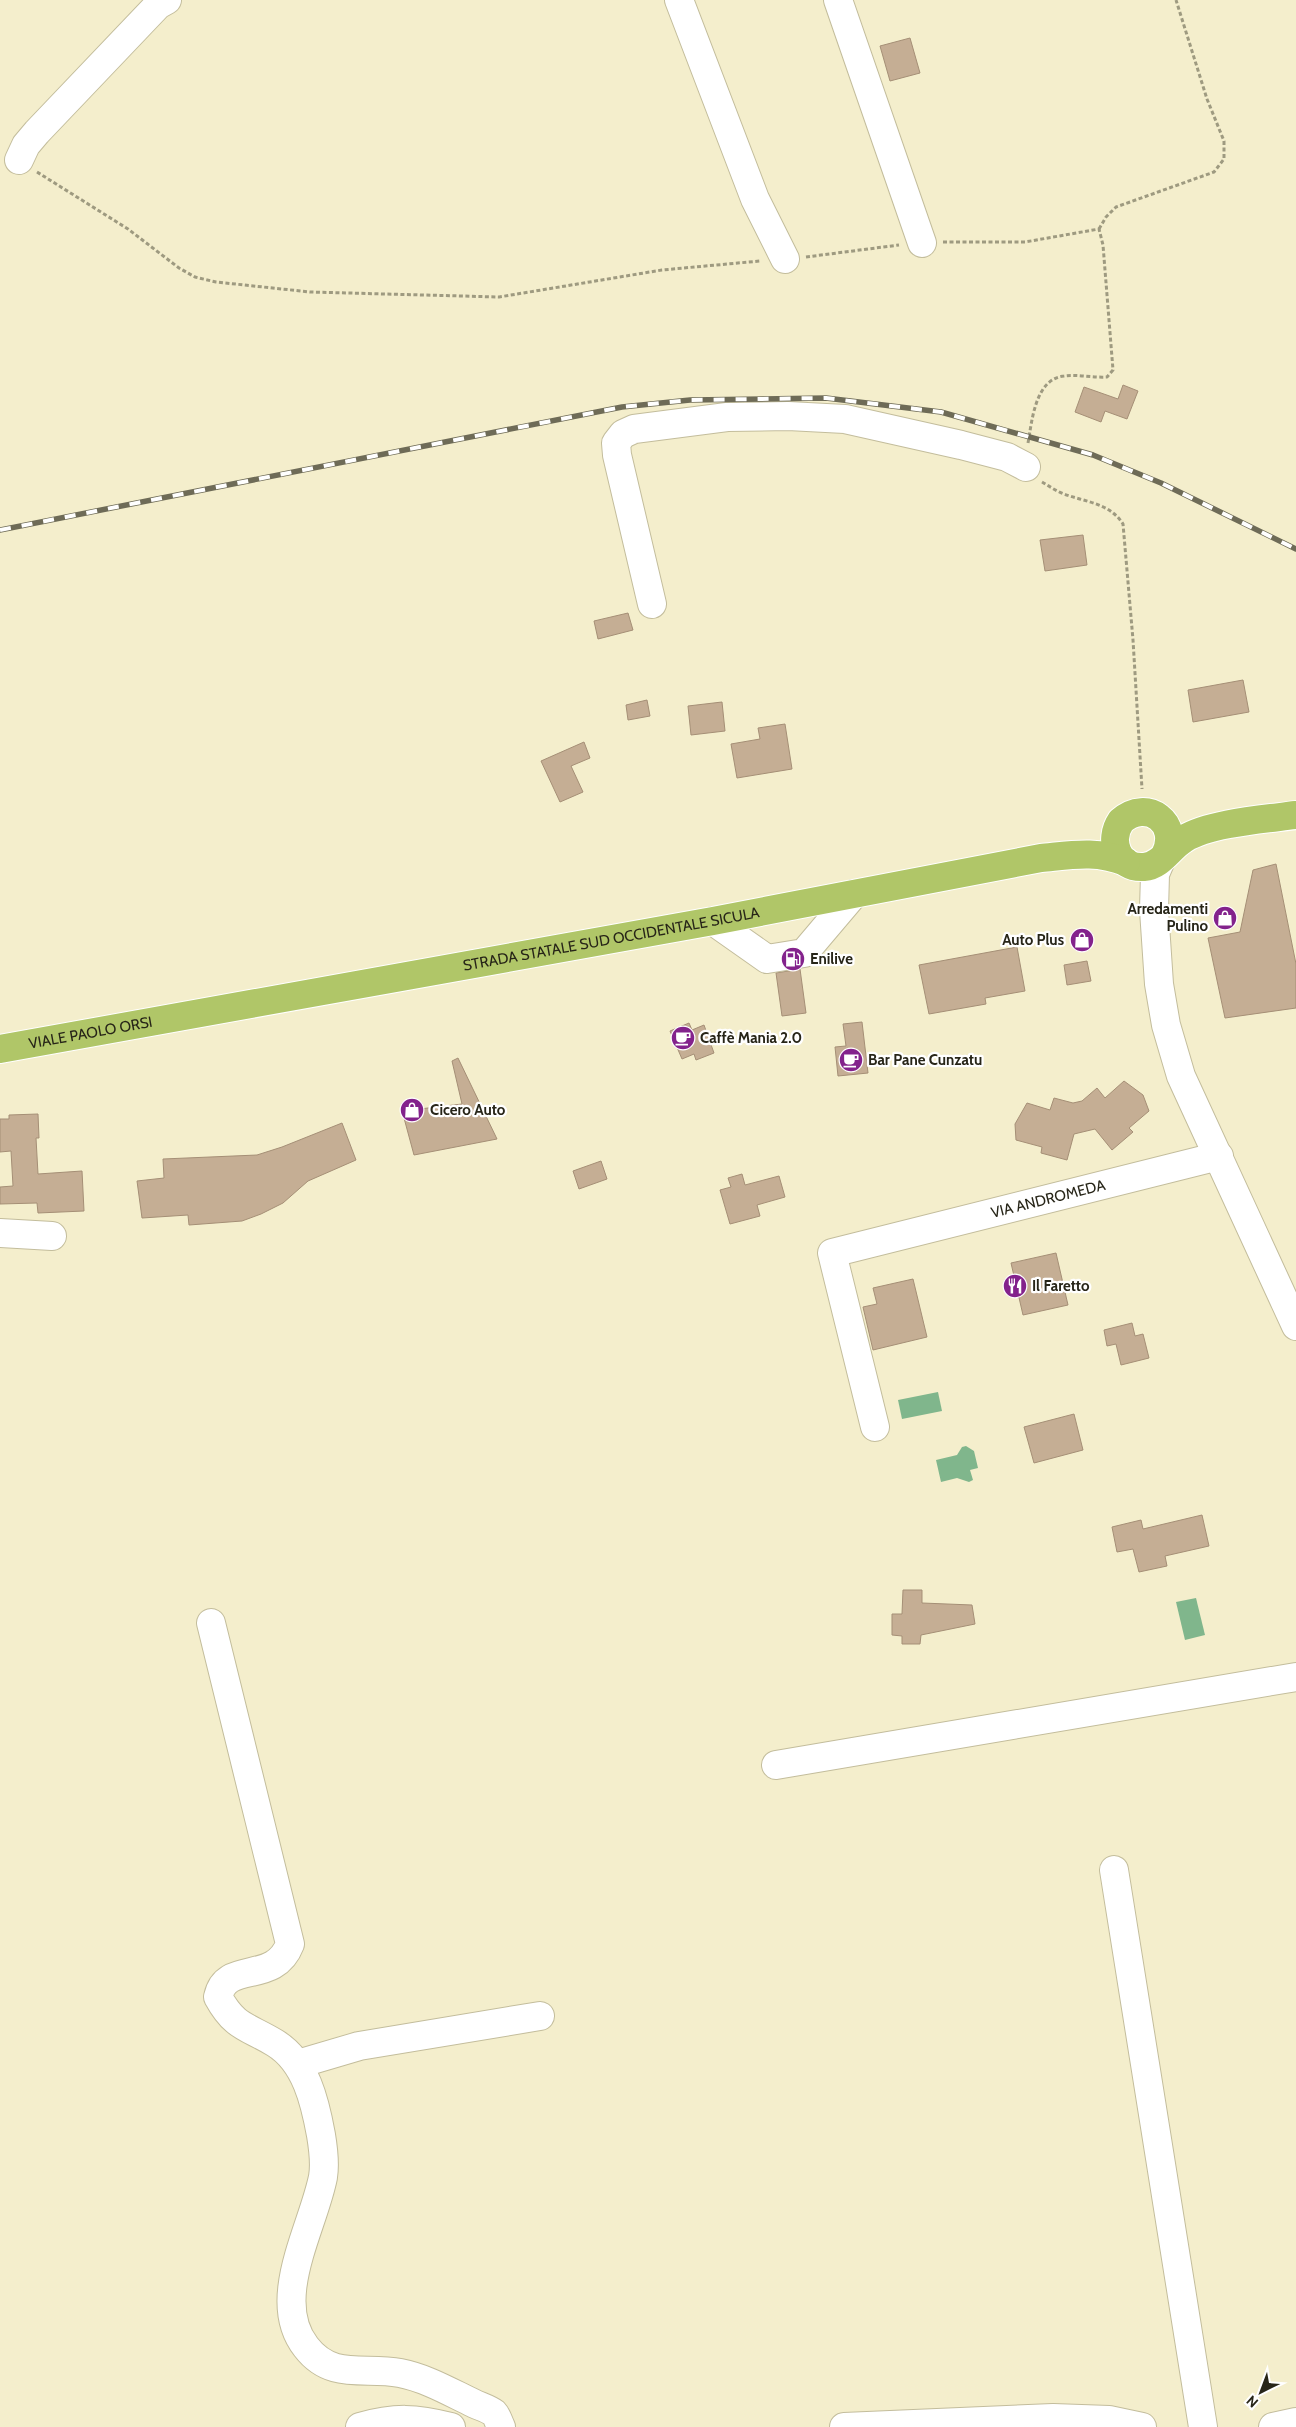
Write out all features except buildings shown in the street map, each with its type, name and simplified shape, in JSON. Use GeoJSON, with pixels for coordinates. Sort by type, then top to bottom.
{"type":"FeatureCollection","features":[{"type":"Feature","properties":{"kind":"main road"},"geometry":{"type":"LineString","coordinates":[[1041,858],[1091,853],[1108,855],[1143,867],[1163,857],[1184,839],[1198,832],[1232,824],[1296,815]]}},
{"type":"Feature","properties":{"kind":"main road"},"geometry":{"type":"LineString","coordinates":[[1041,858],[1092,840],[1141,816],[1195,824],[1232,824]]}},
{"type":"Feature","properties":{"kind":"main road"},"geometry":{"type":"LineString","coordinates":[[1141,816],[1164,822],[1169,835],[1168,848],[1163,857]]}},
{"type":"Feature","properties":{"kind":"main road"},"geometry":{"type":"LineString","coordinates":[[1128,863],[1117,852],[1114,839],[1141,816]]}},
{"type":"Feature","properties":{"kind":"main road","name":"STRADA STATALE SUD OCCIDENTALE SICULA"},"geometry":{"type":"LineString","coordinates":[[182,1017],[713,921],[1041,858]]}},
{"type":"Feature","properties":{"kind":"main road","name":"VIALE PAOLO ORSI"},"geometry":{"type":"LineString","coordinates":[[0,1049],[182,1017]]}},
{"type":"Feature","properties":{"kind":"street"},"geometry":{"type":"LineString","coordinates":[[19,160],[26,145],[37,132],[158,5],[167,0]]}},
{"type":"Feature","properties":{"kind":"street"},"geometry":{"type":"LineString","coordinates":[[679,0],[755,199],[785,259]]}},
{"type":"Feature","properties":{"kind":"street"},"geometry":{"type":"LineString","coordinates":[[838,0],[922,243]]}},
{"type":"Feature","properties":{"kind":"street"},"geometry":{"type":"LineString","coordinates":[[652,604],[617,455],[616,443],[623,434],[634,429],[727,417],[788,416],[845,419],[1007,457],[1026,467]]}},
{"type":"Feature","properties":{"kind":"street"},"geometry":{"type":"LineString","coordinates":[[1163,857],[1155,874],[1154,910],[1159,984],[1166,1025],[1181,1076],[1296,1326]]}},
{"type":"Feature","properties":{"kind":"street"},"geometry":{"type":"LineString","coordinates":[[1128,863],[1154,910]]}},
{"type":"Feature","properties":{"kind":"street"},"geometry":{"type":"LineString","coordinates":[[713,921],[767,959],[804,953],[854,894]]}},
{"type":"Feature","properties":{"kind":"street","name":"VIA ANDROMEDA"},"geometry":{"type":"LineString","coordinates":[[875,1427],[832,1253],[1219,1156]]}},
{"type":"Feature","properties":{"kind":"street"},"geometry":{"type":"LineString","coordinates":[[0,1233],[52,1236]]}},
{"type":"Feature","properties":{"kind":"street"},"geometry":{"type":"LineString","coordinates":[[211,1623],[290,1944],[285,1956],[274,1965],[228,1978],[220,1987],[218,1997],[228,2015],[244,2028],[277,2044],[298,2064],[307,2081],[321,2136],[323,2175],[290,2293],[292,2319],[305,2347],[323,2364],[336,2370],[399,2372],[424,2379],[494,2414],[501,2427]]}},
{"type":"Feature","properties":{"kind":"street"},"geometry":{"type":"LineString","coordinates":[[776,1765],[1296,1677]]}},
{"type":"Feature","properties":{"kind":"street"},"geometry":{"type":"LineString","coordinates":[[1114,1870],[1203,2427]]}},
{"type":"Feature","properties":{"kind":"street"},"geometry":{"type":"LineString","coordinates":[[298,2064],[359,2046],[540,2016]]}},
{"type":"Feature","properties":{"kind":"street"},"geometry":{"type":"LineString","coordinates":[[360,2427],[398,2418],[423,2420],[451,2427]]}},
{"type":"Feature","properties":{"kind":"street"},"geometry":{"type":"LineString","coordinates":[[844,2427],[1053,2418],[1109,2420],[1142,2427]]}},
{"type":"Feature","properties":{"kind":"street"},"geometry":{"type":"LineString","coordinates":[[1273,2427],[1296,2422]]}},
{"type":"Feature","properties":{"kind":"path"},"geometry":{"type":"LineString","coordinates":[[1141,816],[1133,640],[1123,524],[1117,515],[1107,508],[1062,493],[1034,477],[1026,467],[1029,436],[1039,395],[1050,380],[1062,376],[1107,377],[1113,370],[1103,245],[1099,229],[1106,217],[1116,208],[1214,172],[1224,159],[1224,141],[1207,99],[1176,0]]}},
{"type":"Feature","properties":{"kind":"path"},"geometry":{"type":"LineString","coordinates":[[19,160],[128,229],[179,268],[195,277],[216,282],[310,292],[499,297],[662,270],[785,259],[922,243],[960,241],[1025,242],[1099,229]]}},
{"type":"Feature","properties":{"kind":"shaded area"},"geometry":{"type":"Polygon","coordinates":[[[938,1392],[942,1411],[902,1419],[898,1400],[938,1392]]]}},
{"type":"Feature","properties":{"kind":"shaded area"},"geometry":{"type":"Polygon","coordinates":[[[966,1446],[974,1451],[978,1468],[970,1470],[973,1480],[969,1482],[957,1478],[941,1482],[936,1460],[957,1455],[962,1447],[966,1446]]]}},
{"type":"Feature","properties":{"kind":"shaded area"},"geometry":{"type":"Polygon","coordinates":[[[1196,1598],[1205,1635],[1185,1640],[1176,1602],[1196,1598]]]}},
{"type":"Feature","properties":{"kind":"railway"},"geometry":{"type":"LineString","coordinates":[[0,530],[622,407],[690,400],[826,398],[941,412],[1093,455],[1161,483],[1296,549]]}},
{"type":"Feature","properties":{"kind":"place","name":"Arredamenti Pulino"},"geometry":{"type":"Point","coordinates":[1225,918]}},
{"type":"Feature","properties":{"kind":"place","name":"Auto Plus"},"geometry":{"type":"Point","coordinates":[1082,940]}},
{"type":"Feature","properties":{"kind":"place","name":"Enilive"},"geometry":{"type":"Point","coordinates":[793,959]}},
{"type":"Feature","properties":{"kind":"place","name":"Caffè Mania 2.0"},"geometry":{"type":"Point","coordinates":[683,1038]}},
{"type":"Feature","properties":{"kind":"place","name":"Bar Pane Cunzatu"},"geometry":{"type":"Point","coordinates":[851,1060]}},
{"type":"Feature","properties":{"kind":"place","name":"Cicero Auto"},"geometry":{"type":"Point","coordinates":[412,1110]}},
{"type":"Feature","properties":{"kind":"place","name":"Il Faretto"},"geometry":{"type":"Point","coordinates":[1015,1286]}}]}
